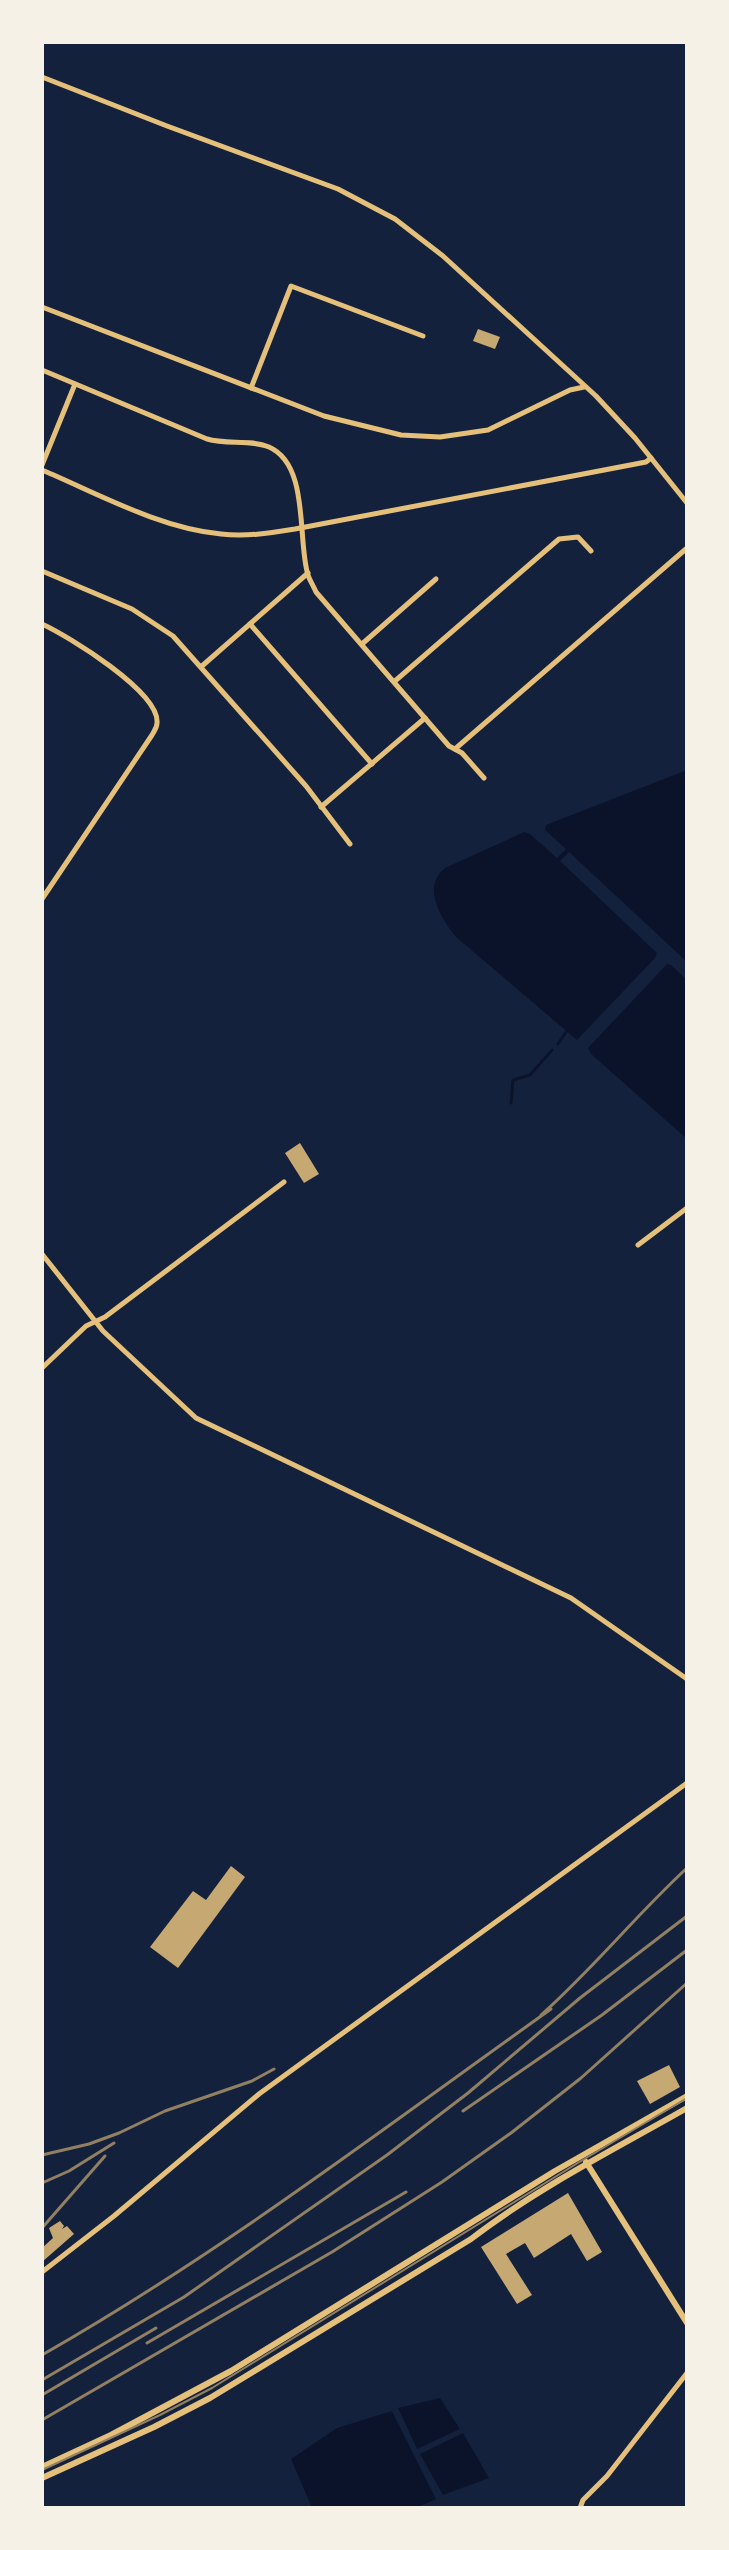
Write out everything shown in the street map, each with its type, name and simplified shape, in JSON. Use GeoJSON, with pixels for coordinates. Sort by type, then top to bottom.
{"type":"FeatureCollection","features":[{"type":"Feature","properties":{"kind":"street"},"geometry":{"type":"LineString","coordinates":[[42,77],[354,196],[407,227],[443,256],[619,420],[687,503]]}},
{"type":"Feature","properties":{"kind":"street"},"geometry":{"type":"LineString","coordinates":[[251,388],[291,286],[423,336]]}},
{"type":"Feature","properties":{"kind":"street"},"geometry":{"type":"LineString","coordinates":[[42,307],[340,421],[388,433],[427,437],[457,436],[488,430],[570,390],[585,387]]}},
{"type":"Feature","properties":{"kind":"street"},"geometry":{"type":"LineString","coordinates":[[42,370],[207,439],[222,443],[261,444],[277,452],[294,479],[308,573],[316,592],[449,746],[462,753],[484,778]]}},
{"type":"Feature","properties":{"kind":"street"},"geometry":{"type":"LineString","coordinates":[[75,384],[42,467],[159,520],[223,535],[254,535],[303,527],[646,462],[651,458]]}},
{"type":"Feature","properties":{"kind":"street"},"geometry":{"type":"LineString","coordinates":[[395,681],[559,539],[578,537],[591,551]]}},
{"type":"Feature","properties":{"kind":"street"},"geometry":{"type":"LineString","coordinates":[[455,749],[687,548]]}},
{"type":"Feature","properties":{"kind":"street"},"geometry":{"type":"LineString","coordinates":[[42,571],[149,618],[173,636],[306,786],[350,844]]}},
{"type":"Feature","properties":{"kind":"street"},"geometry":{"type":"LineString","coordinates":[[202,666],[308,573]]}},
{"type":"Feature","properties":{"kind":"street"},"geometry":{"type":"LineString","coordinates":[[361,644],[436,579]]}},
{"type":"Feature","properties":{"kind":"street"},"geometry":{"type":"LineString","coordinates":[[42,624],[89,650],[121,674],[154,710],[157,723],[42,899]]}},
{"type":"Feature","properties":{"kind":"street"},"geometry":{"type":"LineString","coordinates":[[250,624],[372,764]]}},
{"type":"Feature","properties":{"kind":"street"},"geometry":{"type":"LineString","coordinates":[[321,807],[425,718]]}},
{"type":"Feature","properties":{"kind":"street"},"geometry":{"type":"LineString","coordinates":[[42,1368],[86,1326],[95,1323],[284,1182]]}},
{"type":"Feature","properties":{"kind":"street"},"geometry":{"type":"LineString","coordinates":[[638,1245],[687,1208]]}},
{"type":"Feature","properties":{"kind":"street"},"geometry":{"type":"LineString","coordinates":[[42,1254],[95,1323],[196,1418],[571,1598],[687,1679]]}},
{"type":"Feature","properties":{"kind":"street"},"geometry":{"type":"LineString","coordinates":[[42,2272],[259,2094],[687,1783]]}},
{"type":"Feature","properties":{"kind":"street"},"geometry":{"type":"LineString","coordinates":[[42,2467],[228,2373],[582,2155],[687,2096]]}},
{"type":"Feature","properties":{"kind":"street"},"geometry":{"type":"LineString","coordinates":[[42,2478],[147,2430],[235,2384],[489,2225],[687,2108]]}},
{"type":"Feature","properties":{"kind":"street"},"geometry":{"type":"LineString","coordinates":[[582,2155],[687,2323]]}},
{"type":"Feature","properties":{"kind":"street"},"geometry":{"type":"LineString","coordinates":[[458,2231],[466,2242]]}},
{"type":"Feature","properties":{"kind":"street"},"geometry":{"type":"LineString","coordinates":[[407,2263],[414,2273]]}},
{"type":"Feature","properties":{"kind":"street"},"geometry":{"type":"LineString","coordinates":[[379,2280],[386,2290]]}},
{"type":"Feature","properties":{"kind":"street"},"geometry":{"type":"LineString","coordinates":[[351,2297],[354,2310]]}},
{"type":"Feature","properties":{"kind":"street"},"geometry":{"type":"LineString","coordinates":[[344,2301],[354,2310]]}},
{"type":"Feature","properties":{"kind":"street"},"geometry":{"type":"LineString","coordinates":[[316,2318],[323,2329]]}},
{"type":"Feature","properties":{"kind":"street"},"geometry":{"type":"LineString","coordinates":[[301,2328],[308,2339]]}},
{"type":"Feature","properties":{"kind":"street"},"geometry":{"type":"LineString","coordinates":[[289,2335],[296,2346]]}},
{"type":"Feature","properties":{"kind":"street"},"geometry":{"type":"LineString","coordinates":[[278,2342],[286,2353]]}},
{"type":"Feature","properties":{"kind":"street"},"geometry":{"type":"LineString","coordinates":[[270,2347],[277,2358]]}},
{"type":"Feature","properties":{"kind":"street"},"geometry":{"type":"LineString","coordinates":[[228,2373],[235,2384]]}},
{"type":"Feature","properties":{"kind":"street"},"geometry":{"type":"LineString","coordinates":[[580,2508],[583,2500],[607,2476],[687,2373]]}},
{"type":"Feature","properties":{"kind":"street"},"geometry":{"type":"LineString","coordinates":[[203,2387],[210,2398]]}},
{"type":"Feature","properties":{"kind":"street"},"geometry":{"type":"LineString","coordinates":[[142,2419],[147,2430]]}},
{"type":"Feature","properties":{"kind":"water"},"geometry":{"type":"Polygon","coordinates":[[[687,770],[687,962],[569,852],[560,861],[657,953],[577,1040],[456,937],[440,912],[434,884],[445,868],[524,832],[557,858],[566,849],[545,830],[546,825],[687,770]]]}},
{"type":"Feature","properties":{"kind":"water"},"geometry":{"type":"Polygon","coordinates":[[[667,964],[687,980],[687,1139],[588,1048],[667,964]]]}},
{"type":"Feature","properties":{"kind":"water"},"geometry":{"type":"Polygon","coordinates":[[[440,2398],[460,2429],[417,2449],[398,2408],[440,2398]]]}},
{"type":"Feature","properties":{"kind":"water"},"geometry":{"type":"Polygon","coordinates":[[[392,2411],[436,2499],[416,2508],[312,2508],[291,2459],[337,2428],[392,2411]]]}},
{"type":"Feature","properties":{"kind":"water"},"geometry":{"type":"Polygon","coordinates":[[[463,2433],[489,2478],[443,2495],[420,2454],[463,2433]]]}},
{"type":"Feature","properties":{"kind":"building"},"geometry":{"type":"Polygon","coordinates":[[[478,329],[500,337],[495,349],[473,341],[478,329]]]}},
{"type":"Feature","properties":{"kind":"building"},"geometry":{"type":"Polygon","coordinates":[[[300,1143],[319,1174],[304,1183],[285,1153],[300,1143]]]}},
{"type":"Feature","properties":{"kind":"building"},"geometry":{"type":"Polygon","coordinates":[[[231,1866],[245,1877],[178,1968],[150,1947],[193,1891],[206,1900],[231,1866]]]}},
{"type":"Feature","properties":{"kind":"building"},"geometry":{"type":"Polygon","coordinates":[[[669,2065],[680,2087],[650,2104],[637,2081],[669,2065]]]}},
{"type":"Feature","properties":{"kind":"building"},"geometry":{"type":"Polygon","coordinates":[[[568,2193],[602,2252],[587,2261],[571,2234],[534,2258],[525,2243],[506,2254],[532,2295],[517,2304],[481,2247],[568,2193]]]}},
{"type":"Feature","properties":{"kind":"building"},"geometry":{"type":"Polygon","coordinates":[[[60,2221],[64,2226],[62,2229],[67,2226],[74,2234],[42,2262],[42,2248],[53,2238],[49,2228],[60,2221]]]}},
{"type":"Feature","properties":{"kind":"waterway"},"geometry":{"type":"LineString","coordinates":[[558,1044],[566,1032]]}},
{"type":"Feature","properties":{"kind":"waterway"},"geometry":{"type":"LineString","coordinates":[[511,1103],[513,1080],[530,1075],[552,1050]]}},
{"type":"Feature","properties":{"kind":"tram line"},"geometry":{"type":"LineString","coordinates":[[42,2470],[212,2388],[687,2098]]}},
{"type":"Feature","properties":{"kind":"railway"},"geometry":{"type":"LineString","coordinates":[[541,2015],[687,1868]]}},
{"type":"Feature","properties":{"kind":"railway"},"geometry":{"type":"LineString","coordinates":[[42,2380],[184,2297],[387,2155],[468,2093],[580,1998],[687,1916]]}},
{"type":"Feature","properties":{"kind":"railway"},"geometry":{"type":"LineString","coordinates":[[463,2111],[602,2015],[687,1950]]}},
{"type":"Feature","properties":{"kind":"railway"},"geometry":{"type":"LineString","coordinates":[[42,2420],[332,2252],[442,2182],[581,2078],[687,1983]]}},
{"type":"Feature","properties":{"kind":"railway"},"geometry":{"type":"LineString","coordinates":[[42,2355],[174,2275],[238,2232],[551,2009]]}},
{"type":"Feature","properties":{"kind":"railway"},"geometry":{"type":"LineString","coordinates":[[42,2155],[119,2133],[165,2111],[252,2081],[274,2069]]}},
{"type":"Feature","properties":{"kind":"railway"},"geometry":{"type":"LineString","coordinates":[[42,2183],[69,2171],[114,2143]]}},
{"type":"Feature","properties":{"kind":"railway"},"geometry":{"type":"LineString","coordinates":[[42,2228],[105,2156]]}},
{"type":"Feature","properties":{"kind":"railway"},"geometry":{"type":"LineString","coordinates":[[147,2343],[406,2192]]}},
{"type":"Feature","properties":{"kind":"railway"},"geometry":{"type":"LineString","coordinates":[[42,2395],[156,2328]]}}]}
